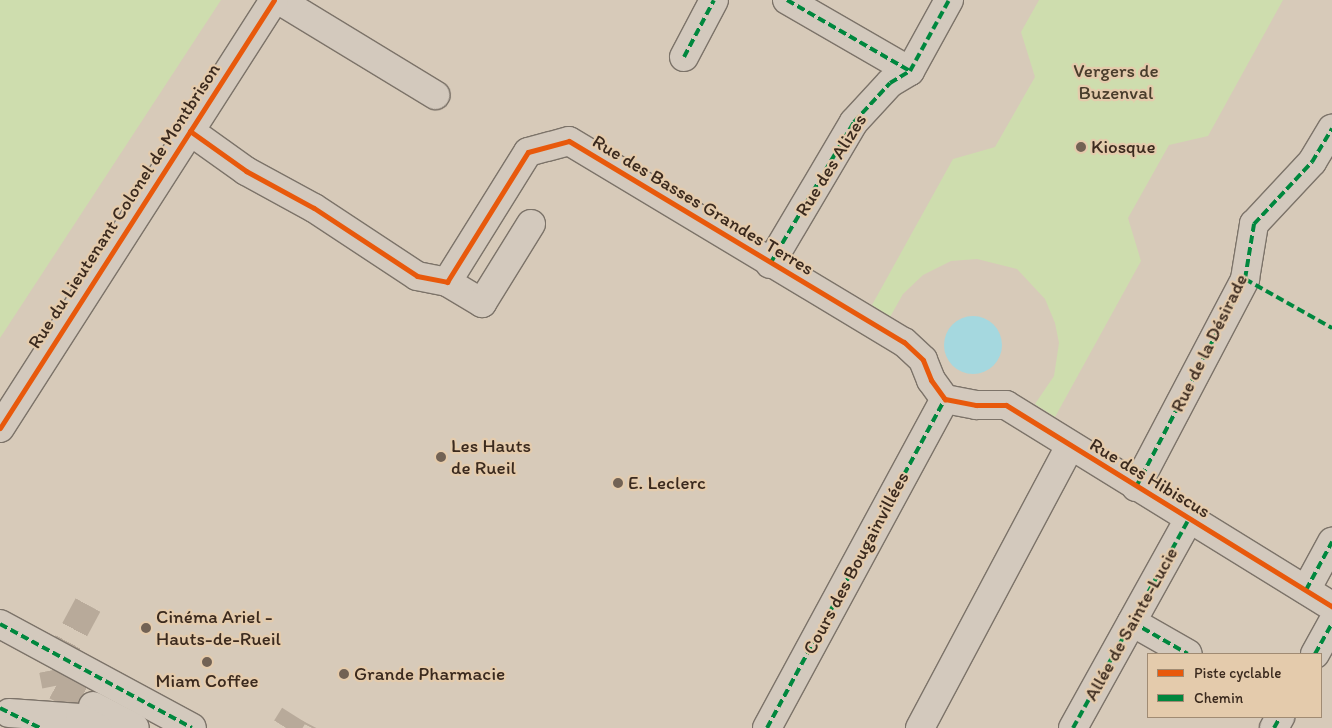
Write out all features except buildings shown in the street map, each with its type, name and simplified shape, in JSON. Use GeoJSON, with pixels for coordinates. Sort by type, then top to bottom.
{"type":"FeatureCollection","features":[{"type":"Feature","properties":{"kind":"street","name":"Rue du Lieutenant Colonel de Montbrison"},"geometry":{"type":"LineString","coordinates":[[0,428],[274,0]]}},
{"type":"Feature","properties":{"kind":"street"},"geometry":{"type":"LineString","coordinates":[[279,0],[434,96]]}},
{"type":"Feature","properties":{"kind":"street"},"geometry":{"type":"LineString","coordinates":[[684,57],[714,0]]}},
{"type":"Feature","properties":{"kind":"street"},"geometry":{"type":"LineString","coordinates":[[787,0],[910,72],[949,0]]}},
{"type":"Feature","properties":{"kind":"street","name":"Rue des Alizes"},"geometry":{"type":"LineString","coordinates":[[770,264],[854,122],[890,83],[910,72]]}},
{"type":"Feature","properties":{"kind":"street","name":"Rue de la Désirade"},"geometry":{"type":"LineString","coordinates":[[1136,487],[1245,279],[1254,224],[1312,162],[1332,129]]}},
{"type":"Feature","properties":{"kind":"street"},"geometry":{"type":"LineString","coordinates":[[190,131],[246,171],[314,208],[417,276],[447,282],[482,303],[531,224]]}},
{"type":"Feature","properties":{"kind":"street","name":"Rue des Basses Grandes Terres"},"geometry":{"type":"LineString","coordinates":[[447,282],[528,152],[569,141],[770,264],[904,342],[923,360],[931,380],[945,399]]}},
{"type":"Feature","properties":{"kind":"street","name":"Rue des Hibiscus"},"geometry":{"type":"LineString","coordinates":[[945,399],[976,405],[1006,405],[1136,487],[1332,606]]}},
{"type":"Feature","properties":{"kind":"street","name":"Cours des Bougainvillées"},"geometry":{"type":"LineString","coordinates":[[766,728],[945,399]]}},
{"type":"Feature","properties":{"kind":"street"},"geometry":{"type":"LineString","coordinates":[[920,728],[1070,446]]}},
{"type":"Feature","properties":{"kind":"street","name":"Allée de Sainte-Lucie"},"geometry":{"type":"LineString","coordinates":[[1073,728],[1189,519]]}},
{"type":"Feature","properties":{"kind":"street"},"geometry":{"type":"LineString","coordinates":[[1306,590],[1332,542]]}},
{"type":"Feature","properties":{"kind":"street"},"geometry":{"type":"LineString","coordinates":[[1132,622],[1186,653]]}},
{"type":"Feature","properties":{"kind":"street"},"geometry":{"type":"LineString","coordinates":[[1316,653],[1332,623]]}},
{"type":"Feature","properties":{"kind":"street"},"geometry":{"type":"LineString","coordinates":[[0,624],[192,728]]}},
{"type":"Feature","properties":{"kind":"street"},"geometry":{"type":"LineString","coordinates":[[5,710],[80,718],[95,717],[135,728]]}},
{"type":"Feature","properties":{"kind":"street"},"geometry":{"type":"LineString","coordinates":[[5,710],[40,728]]}},
{"type":"Feature","properties":{"kind":"green space"},"geometry":{"type":"Polygon","coordinates":[[[0,0],[221,0],[0,338],[0,0]]]}},
{"type":"Feature","properties":{"kind":"green space","name":"Vergers de Buzenval"},"geometry":{"type":"Polygon","coordinates":[[[1039,0],[1283,0],[1208,136],[1169,145],[1128,218],[1141,261],[1055,417],[1035,404],[1054,376],[1059,343],[1055,323],[1045,299],[1017,269],[977,259],[951,261],[923,275],[903,294],[890,317],[872,305],[953,159],[995,147],[1035,77],[1021,32],[1039,0]]]}},
{"type":"Feature","properties":{"kind":"water"},"geometry":{"type":"Polygon","coordinates":[[[973,316],[984,318],[997,329],[1002,345],[1000,356],[989,369],[973,374],[962,372],[949,361],[944,345],[946,334],[957,321],[973,316]]]}},
{"type":"Feature","properties":{"kind":"tunnel"},"geometry":{"type":"LineString","coordinates":[[88,605],[53,670],[56,686],[93,706]]}},
{"type":"Feature","properties":{"kind":"tunnel"},"geometry":{"type":"LineString","coordinates":[[286,728],[294,715]]}},
{"type":"Feature","properties":{"kind":"marked path"},"geometry":{"type":"LineString","coordinates":[[684,57],[714,0]]}},
{"type":"Feature","properties":{"kind":"marked path"},"geometry":{"type":"LineString","coordinates":[[787,0],[910,71]]}},
{"type":"Feature","properties":{"kind":"marked path"},"geometry":{"type":"LineString","coordinates":[[770,264],[854,122],[890,83],[910,71],[949,0]]}},
{"type":"Feature","properties":{"kind":"marked path"},"geometry":{"type":"LineString","coordinates":[[1136,487],[1245,279],[1254,224],[1312,162],[1332,129]]}},
{"type":"Feature","properties":{"kind":"marked path"},"geometry":{"type":"LineString","coordinates":[[1245,279],[1332,328]]}},
{"type":"Feature","properties":{"kind":"marked path"},"geometry":{"type":"LineString","coordinates":[[767,728],[945,399]]}},
{"type":"Feature","properties":{"kind":"marked path"},"geometry":{"type":"LineString","coordinates":[[1073,728],[1189,519]]}},
{"type":"Feature","properties":{"kind":"marked path"},"geometry":{"type":"LineString","coordinates":[[1306,590],[1332,542]]}},
{"type":"Feature","properties":{"kind":"marked path"},"geometry":{"type":"LineString","coordinates":[[1132,622],[1186,653]]}},
{"type":"Feature","properties":{"kind":"marked path"},"geometry":{"type":"LineString","coordinates":[[1316,653],[1332,623]]}},
{"type":"Feature","properties":{"kind":"marked path"},"geometry":{"type":"LineString","coordinates":[[0,624],[192,728]]}},
{"type":"Feature","properties":{"kind":"marked path"},"geometry":{"type":"LineString","coordinates":[[0,708],[40,728]]}},
{"type":"Feature","properties":{"kind":"marked path"},"geometry":{"type":"LineString","coordinates":[[1274,728],[1279,718]]}},
{"type":"Feature","properties":{"kind":"cycle path"},"geometry":{"type":"LineString","coordinates":[[0,428],[274,0]]}},
{"type":"Feature","properties":{"kind":"cycle path"},"geometry":{"type":"LineString","coordinates":[[190,131],[246,171],[314,208],[417,276],[447,282],[528,152],[569,141],[904,342],[923,360],[931,380],[945,399],[976,405],[1006,405],[1332,606]]}},
{"type":"Feature","properties":{"kind":"place","name":"Kiosque"},"geometry":{"type":"Point","coordinates":[1081,147]}},
{"type":"Feature","properties":{"kind":"place","name":"Les Hauts de Rueil"},"geometry":{"type":"Point","coordinates":[441,457]}},
{"type":"Feature","properties":{"kind":"place","name":"E. Leclerc"},"geometry":{"type":"Point","coordinates":[618,483]}},
{"type":"Feature","properties":{"kind":"place","name":"Cinéma Ariel - Hauts-de-Rueil"},"geometry":{"type":"Point","coordinates":[146,628]}},
{"type":"Feature","properties":{"kind":"place","name":"Miam Coffee"},"geometry":{"type":"Point","coordinates":[207,662]}},
{"type":"Feature","properties":{"kind":"place","name":"Grande Pharmacie"},"geometry":{"type":"Point","coordinates":[344,674]}}]}
